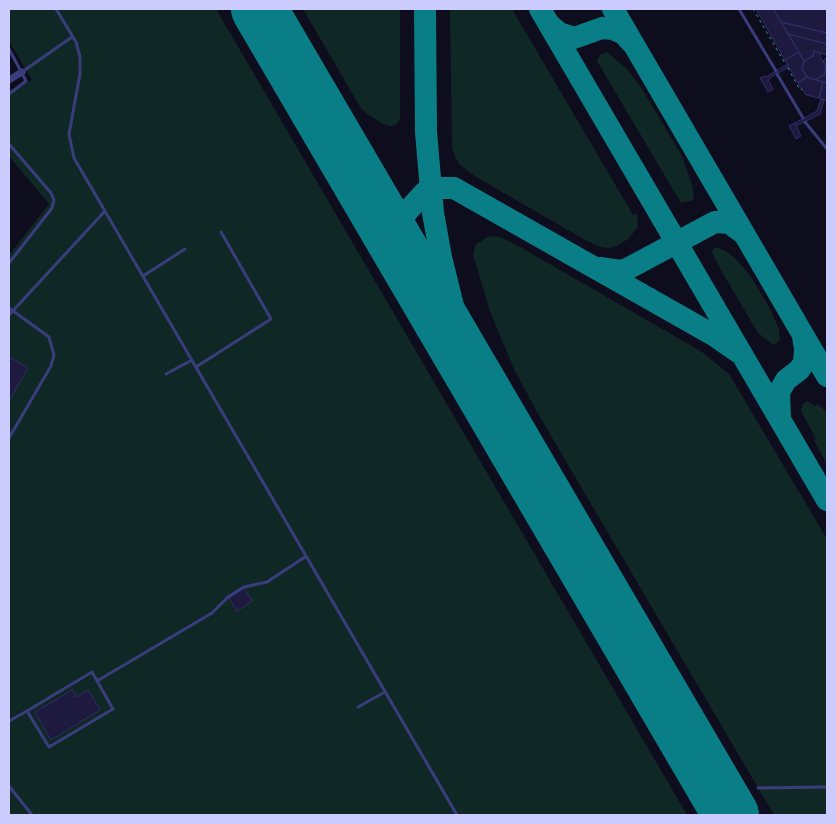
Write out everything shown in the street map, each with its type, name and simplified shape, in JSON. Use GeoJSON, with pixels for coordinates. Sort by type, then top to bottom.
{"type":"FeatureCollection","features":[{"type":"Feature","properties":{"kind":"street"},"geometry":{"type":"LineString","coordinates":[[9,80],[22,72]]}},
{"type":"Feature","properties":{"kind":"lane"},"geometry":{"type":"LineString","coordinates":[[56,9],[78,50],[80,66],[71,117],[69,143],[78,167],[457,815]]}},
{"type":"Feature","properties":{"kind":"lane"},"geometry":{"type":"LineString","coordinates":[[739,9],[804,120],[827,149]]}},
{"type":"Feature","properties":{"kind":"lane"},"geometry":{"type":"LineString","coordinates":[[22,72],[72,37]]}},
{"type":"Feature","properties":{"kind":"lane"},"geometry":{"type":"LineString","coordinates":[[9,49],[26,78],[25,84],[9,94]]}},
{"type":"Feature","properties":{"kind":"lane"},"geometry":{"type":"LineString","coordinates":[[9,144],[51,193],[54,200],[52,208],[9,263]]}},
{"type":"Feature","properties":{"kind":"lane"},"geometry":{"type":"LineString","coordinates":[[9,315],[105,211]]}},
{"type":"Feature","properties":{"kind":"lane"},"geometry":{"type":"LineString","coordinates":[[196,367],[271,319],[221,232]]}},
{"type":"Feature","properties":{"kind":"lane"},"geometry":{"type":"LineString","coordinates":[[143,276],[185,249]]}},
{"type":"Feature","properties":{"kind":"lane"},"geometry":{"type":"LineString","coordinates":[[9,308],[49,337],[54,355],[52,366],[9,438]]}},
{"type":"Feature","properties":{"kind":"lane"},"geometry":{"type":"LineString","coordinates":[[166,374],[192,360]]}},
{"type":"Feature","properties":{"kind":"lane"},"geometry":{"type":"LineString","coordinates":[[97,681],[212,613],[228,597],[244,586],[267,582],[306,556]]}},
{"type":"Feature","properties":{"kind":"lane"},"geometry":{"type":"LineString","coordinates":[[9,721],[92,672],[113,709],[49,747],[27,711]]}},
{"type":"Feature","properties":{"kind":"lane"},"geometry":{"type":"LineString","coordinates":[[358,707],[385,692]]}},
{"type":"Feature","properties":{"kind":"lane"},"geometry":{"type":"LineString","coordinates":[[9,786],[32,815]]}},
{"type":"Feature","properties":{"kind":"lane"},"geometry":{"type":"LineString","coordinates":[[758,788],[827,787]]}},
{"type":"Feature","properties":{"kind":"path"},"geometry":{"type":"LineString","coordinates":[[753,9],[800,90],[802,89]]}},
{"type":"Feature","properties":{"kind":"green space"},"geometry":{"type":"Polygon","coordinates":[[[9,9],[216,9],[687,815],[9,815],[9,255],[49,204],[9,156],[9,91],[32,80],[9,41],[9,9]]]}},
{"type":"Feature","properties":{"kind":"green space"},"geometry":{"type":"Polygon","coordinates":[[[303,9],[400,9],[400,119],[397,124],[391,126],[383,124],[362,110],[303,9]]]}},
{"type":"Feature","properties":{"kind":"green space"},"geometry":{"type":"Polygon","coordinates":[[[450,9],[512,9],[633,215],[636,213],[637,228],[628,239],[617,246],[609,248],[587,241],[473,175],[459,164],[452,149],[450,9]]]}},
{"type":"Feature","properties":{"kind":"green space"},"geometry":{"type":"Polygon","coordinates":[[[607,52],[627,69],[641,87],[682,156],[692,185],[694,200],[681,203],[597,61],[600,55],[607,52]]]}},
{"type":"Feature","properties":{"kind":"green space"},"geometry":{"type":"Polygon","coordinates":[[[490,236],[500,237],[522,248],[702,352],[729,374],[827,539],[827,815],[774,815],[537,412],[514,369],[490,311],[473,255],[476,244],[490,236]]]}},
{"type":"Feature","properties":{"kind":"green space"},"geometry":{"type":"Polygon","coordinates":[[[716,247],[726,251],[737,260],[751,277],[769,307],[779,329],[780,340],[774,345],[758,333],[713,255],[712,250],[716,247]]]}},
{"type":"Feature","properties":{"kind":"green space"},"geometry":{"type":"Polygon","coordinates":[[[807,401],[815,406],[818,404],[827,413],[827,464],[801,411],[802,405],[807,401]]]}},
{"type":"Feature","properties":{"kind":"building"},"geometry":{"type":"Polygon","coordinates":[[[773,9],[799,52],[785,60],[757,11],[773,9]]]}},
{"type":"Feature","properties":{"kind":"building"},"geometry":{"type":"Polygon","coordinates":[[[773,9],[827,9],[827,33],[781,22],[773,9]]]}},
{"type":"Feature","properties":{"kind":"building"},"geometry":{"type":"Polygon","coordinates":[[[781,22],[827,33],[827,44],[788,34],[781,22]]]}},
{"type":"Feature","properties":{"kind":"building"},"geometry":{"type":"Polygon","coordinates":[[[788,34],[827,44],[827,55],[814,51],[813,56],[804,61],[788,34]]]}},
{"type":"Feature","properties":{"kind":"building"},"geometry":{"type":"Polygon","coordinates":[[[814,51],[821,53],[820,57],[826,66],[824,75],[815,80],[807,77],[802,69],[804,61],[813,56],[814,51]]]}},
{"type":"Feature","properties":{"kind":"building"},"geometry":{"type":"Polygon","coordinates":[[[799,52],[804,61],[802,69],[807,77],[798,83],[785,60],[799,52]]]}},
{"type":"Feature","properties":{"kind":"building"},"geometry":{"type":"Polygon","coordinates":[[[827,57],[827,83],[815,80],[824,75],[826,66],[823,61],[827,57]]]}},
{"type":"Feature","properties":{"kind":"building"},"geometry":{"type":"Polygon","coordinates":[[[788,64],[789,67],[768,79],[773,89],[768,92],[760,78],[766,77],[788,64]]]}},
{"type":"Feature","properties":{"kind":"building"},"geometry":{"type":"Polygon","coordinates":[[[807,77],[823,82],[819,98],[806,95],[798,83],[807,77]]]}},
{"type":"Feature","properties":{"kind":"building"},"geometry":{"type":"Polygon","coordinates":[[[823,82],[827,83],[827,101],[819,98],[823,82]]]}},
{"type":"Feature","properties":{"kind":"building"},"geometry":{"type":"Polygon","coordinates":[[[821,99],[824,100],[820,114],[796,126],[795,123],[817,111],[821,99]]]}},
{"type":"Feature","properties":{"kind":"building"},"geometry":{"type":"Polygon","coordinates":[[[795,123],[801,136],[796,139],[789,126],[795,123]]]}},
{"type":"Feature","properties":{"kind":"building"},"geometry":{"type":"Polygon","coordinates":[[[9,357],[28,368],[9,401],[9,357]]]}},
{"type":"Feature","properties":{"kind":"building"},"geometry":{"type":"Polygon","coordinates":[[[244,588],[252,601],[237,611],[229,598],[244,588]]]}},
{"type":"Feature","properties":{"kind":"building"},"geometry":{"type":"Polygon","coordinates":[[[72,690],[77,697],[88,690],[100,710],[51,740],[35,712],[72,690]]]}},
{"type":"Feature","properties":{"kind":"taxiway"},"geometry":{"type":"LineString","coordinates":[[425,9],[426,132],[433,213],[453,306],[471,361],[489,402]]}},
{"type":"Feature","properties":{"kind":"taxiway"},"geometry":{"type":"LineString","coordinates":[[540,9],[827,500]]}},
{"type":"Feature","properties":{"kind":"taxiway"},"geometry":{"type":"LineString","coordinates":[[613,9],[827,376]]}},
{"type":"Feature","properties":{"kind":"taxiway"},"geometry":{"type":"LineString","coordinates":[[550,25],[559,33],[574,38],[602,28],[613,29],[624,34],[631,42]]}},
{"type":"Feature","properties":{"kind":"taxiway"},"geometry":{"type":"LineString","coordinates":[[404,257],[400,236],[404,215],[425,192],[439,188],[454,188],[715,336],[738,352]]}},
{"type":"Feature","properties":{"kind":"taxiway"},"geometry":{"type":"LineString","coordinates":[[600,268],[621,271],[629,268],[715,222],[729,223],[744,234]]}},
{"type":"Feature","properties":{"kind":"taxiway"},"geometry":{"type":"LineString","coordinates":[[780,418],[779,392],[786,380],[799,370],[804,363],[805,349],[803,336]]}},
{"type":"Feature","properties":{"kind":"runway"},"geometry":{"type":"LineString","coordinates":[[259,9],[731,815]]}}]}
